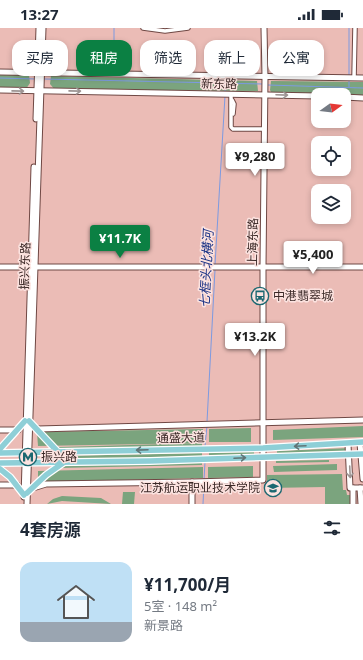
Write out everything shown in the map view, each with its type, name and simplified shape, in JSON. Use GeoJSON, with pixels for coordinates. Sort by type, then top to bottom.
{"type":"FeatureCollection","features":[{"type":"Feature","properties":{"kind":"main road"},"geometry":{"type":"LineString","coordinates":[[0,449],[27,421],[61,452],[57,455],[57,461],[61,463],[25,494],[0,469]]}},
{"type":"Feature","properties":{"kind":"main road","name":"通盛大道"},"geometry":{"type":"LineString","coordinates":[[0,453],[26,451],[61,452],[263,448],[362,442]]}},
{"type":"Feature","properties":{"kind":"main road","name":"通盛大道"},"geometry":{"type":"LineString","coordinates":[[0,463],[194,460],[362,454]]}},
{"type":"Feature","properties":{"kind":"street","name":"振兴东路"},"geometry":{"type":"LineString","coordinates":[[24,504],[33,268],[39,28]]}},
{"type":"Feature","properties":{"kind":"street","name":"振兴东路"},"geometry":{"type":"LineString","coordinates":[[38,77],[43,28]]}},
{"type":"Feature","properties":{"kind":"street"},"geometry":{"type":"LineString","coordinates":[[143,28],[165,31],[188,28]]}},
{"type":"Feature","properties":{"kind":"street","name":"上海东路"},"geometry":{"type":"LineString","coordinates":[[193,482],[263,480],[264,28]]}},
{"type":"Feature","properties":{"kind":"street"},"geometry":{"type":"LineString","coordinates":[[351,78],[355,28]]}},
{"type":"Feature","properties":{"kind":"street"},"geometry":{"type":"LineString","coordinates":[[0,72],[38,77],[114,74],[265,82],[363,78]]}},
{"type":"Feature","properties":{"kind":"street","name":"新东路"},"geometry":{"type":"LineString","coordinates":[[0,90],[222,94],[230,96],[311,96]]}},
{"type":"Feature","properties":{"kind":"street"},"geometry":{"type":"LineString","coordinates":[[230,96],[234,104],[233,114]]}},
{"type":"Feature","properties":{"kind":"street"},"geometry":{"type":"LineString","coordinates":[[230,96],[231,127],[233,129],[264,128]]}},
{"type":"Feature","properties":{"kind":"street"},"geometry":{"type":"LineString","coordinates":[[351,97],[363,98]]}},
{"type":"Feature","properties":{"kind":"street"},"geometry":{"type":"LineString","coordinates":[[0,267],[363,267]]}},
{"type":"Feature","properties":{"kind":"street"},"geometry":{"type":"LineString","coordinates":[[38,430],[363,420]]}},
{"type":"Feature","properties":{"kind":"street"},"geometry":{"type":"LineString","coordinates":[[46,438],[51,429]]}},
{"type":"Feature","properties":{"kind":"street"},"geometry":{"type":"LineString","coordinates":[[0,430],[18,430]]}},
{"type":"Feature","properties":{"kind":"street"},"geometry":{"type":"LineString","coordinates":[[362,442],[363,479]]}},
{"type":"Feature","properties":{"kind":"street"},"geometry":{"type":"LineString","coordinates":[[348,444],[350,488],[361,488],[361,504]]}},
{"type":"Feature","properties":{"kind":"street"},"geometry":{"type":"LineString","coordinates":[[46,475],[46,484]]}},
{"type":"Feature","properties":{"kind":"street"},"geometry":{"type":"LineString","coordinates":[[32,488],[46,484],[193,482],[192,504]]}},
{"type":"Feature","properties":{"kind":"street"},"geometry":{"type":"LineString","coordinates":[[0,485],[17,485]]}},
{"type":"Feature","properties":{"kind":"street"},"geometry":{"type":"LineString","coordinates":[[353,488],[353,504]]}},
{"type":"Feature","properties":{"kind":"street","name":"振兴东路"},"geometry":{"type":"LineString","coordinates":[[25,494],[27,504]]}},
{"type":"Feature","properties":{"kind":"green space"},"geometry":{"type":"Polygon","coordinates":[[[0,74],[29,76],[30,83],[26,89],[0,88],[0,74]]]}},
{"type":"Feature","properties":{"kind":"green space"},"geometry":{"type":"Polygon","coordinates":[[[51,76],[257,81],[258,91],[55,90],[50,84],[51,76]]]}},
{"type":"Feature","properties":{"kind":"green space"},"geometry":{"type":"Polygon","coordinates":[[[271,81],[363,82],[363,96],[351,96],[351,88],[311,88],[311,95],[272,94],[270,90],[271,81]]]}},
{"type":"Feature","properties":{"kind":"green space"},"geometry":{"type":"Polygon","coordinates":[[[363,426],[363,437],[273,440],[273,430],[363,426]]]}},
{"type":"Feature","properties":{"kind":"green space"},"geometry":{"type":"Polygon","coordinates":[[[251,428],[251,442],[209,442],[209,429],[251,428]]]}},
{"type":"Feature","properties":{"kind":"green space"},"geometry":{"type":"Polygon","coordinates":[[[203,429],[202,443],[38,446],[37,432],[203,429]]]}},
{"type":"Feature","properties":{"kind":"green space"},"geometry":{"type":"Polygon","coordinates":[[[202,443],[202,446],[59,449],[59,447],[202,443]]]}},
{"type":"Feature","properties":{"kind":"green space"},"geometry":{"type":"Polygon","coordinates":[[[351,448],[351,451],[277,454],[277,451],[351,448]]]}},
{"type":"Feature","properties":{"kind":"green space"},"geometry":{"type":"Polygon","coordinates":[[[254,452],[254,455],[209,456],[209,453],[254,452]]]}},
{"type":"Feature","properties":{"kind":"green space"},"geometry":{"type":"Polygon","coordinates":[[[202,453],[202,456],[59,460],[58,456],[202,453]]]}},
{"type":"Feature","properties":{"kind":"green space"},"geometry":{"type":"Polygon","coordinates":[[[329,460],[329,462],[276,463],[276,461],[329,460]]]}},
{"type":"Feature","properties":{"kind":"green space"},"geometry":{"type":"Polygon","coordinates":[[[202,463],[202,465],[59,468],[58,466],[202,463]]]}},
{"type":"Feature","properties":{"kind":"green space"},"geometry":{"type":"Polygon","coordinates":[[[337,464],[337,470],[274,472],[273,466],[337,464]]]}},
{"type":"Feature","properties":{"kind":"green space"},"geometry":{"type":"Polygon","coordinates":[[[253,466],[253,477],[208,478],[208,467],[253,466]]]}},
{"type":"Feature","properties":{"kind":"green space"},"geometry":{"type":"Polygon","coordinates":[[[203,467],[203,478],[38,482],[38,471],[203,467]]]}},
{"type":"Feature","properties":{"kind":"green space"},"geometry":{"type":"Polygon","coordinates":[[[342,474],[343,490],[346,490],[347,495],[350,495],[350,504],[325,504],[325,487],[267,488],[267,475],[342,474]]]}},
{"type":"Feature","properties":{"kind":"green space"},"geometry":{"type":"Polygon","coordinates":[[[123,492],[135,492],[134,504],[122,504],[123,492]]]}},
{"type":"Feature","properties":{"kind":"green space"},"geometry":{"type":"Polygon","coordinates":[[[62,496],[101,498],[111,504],[62,501],[47,504],[53,499],[62,496]]]}},
{"type":"Feature","properties":{"kind":"waterway"},"geometry":{"type":"LineString","coordinates":[[114,28],[114,40]]}},
{"type":"Feature","properties":{"kind":"waterway"},"geometry":{"type":"LineString","coordinates":[[349,28],[349,75]]}},
{"type":"Feature","properties":{"kind":"waterway"},"geometry":{"type":"LineString","coordinates":[[0,78],[35,79]]}},
{"type":"Feature","properties":{"kind":"waterway"},"geometry":{"type":"LineString","coordinates":[[44,79],[262,84]]}},
{"type":"Feature","properties":{"kind":"waterway"},"geometry":{"type":"LineString","coordinates":[[349,81],[349,87]]}},
{"type":"Feature","properties":{"kind":"waterway","name":"七框头北横河"},"geometry":{"type":"LineString","coordinates":[[225,83],[225,93]]}},
{"type":"Feature","properties":{"kind":"waterway"},"geometry":{"type":"LineString","coordinates":[[268,85],[363,88]]}},
{"type":"Feature","properties":{"kind":"waterway","name":"七框头北横河"},"geometry":{"type":"LineString","coordinates":[[215,265],[225,96]]}},
{"type":"Feature","properties":{"kind":"waterway","name":"七框头北横河"},"geometry":{"type":"LineString","coordinates":[[207,422],[215,270]]}},
{"type":"Feature","properties":{"kind":"waterway","name":"七框头北横河"},"geometry":{"type":"LineString","coordinates":[[205,446],[207,426]]}},
{"type":"Feature","properties":{"kind":"waterway","name":"七框头北横河"},"geometry":{"type":"LineString","coordinates":[[204,480],[205,462]]}},
{"type":"Feature","properties":{"kind":"waterway","name":"七框头北横河"},"geometry":{"type":"LineString","coordinates":[[203,504],[204,484]]}},
{"type":"Feature","properties":{"kind":"place","name":"中港翡翠城"},"geometry":{"type":"Point","coordinates":[260,296]}},
{"type":"Feature","properties":{"kind":"place","name":"振兴路"},"geometry":{"type":"Point","coordinates":[28,457]}},
{"type":"Feature","properties":{"kind":"place","name":"江苏航运职业技术学院"},"geometry":{"type":"Point","coordinates":[273,488]}}]}
